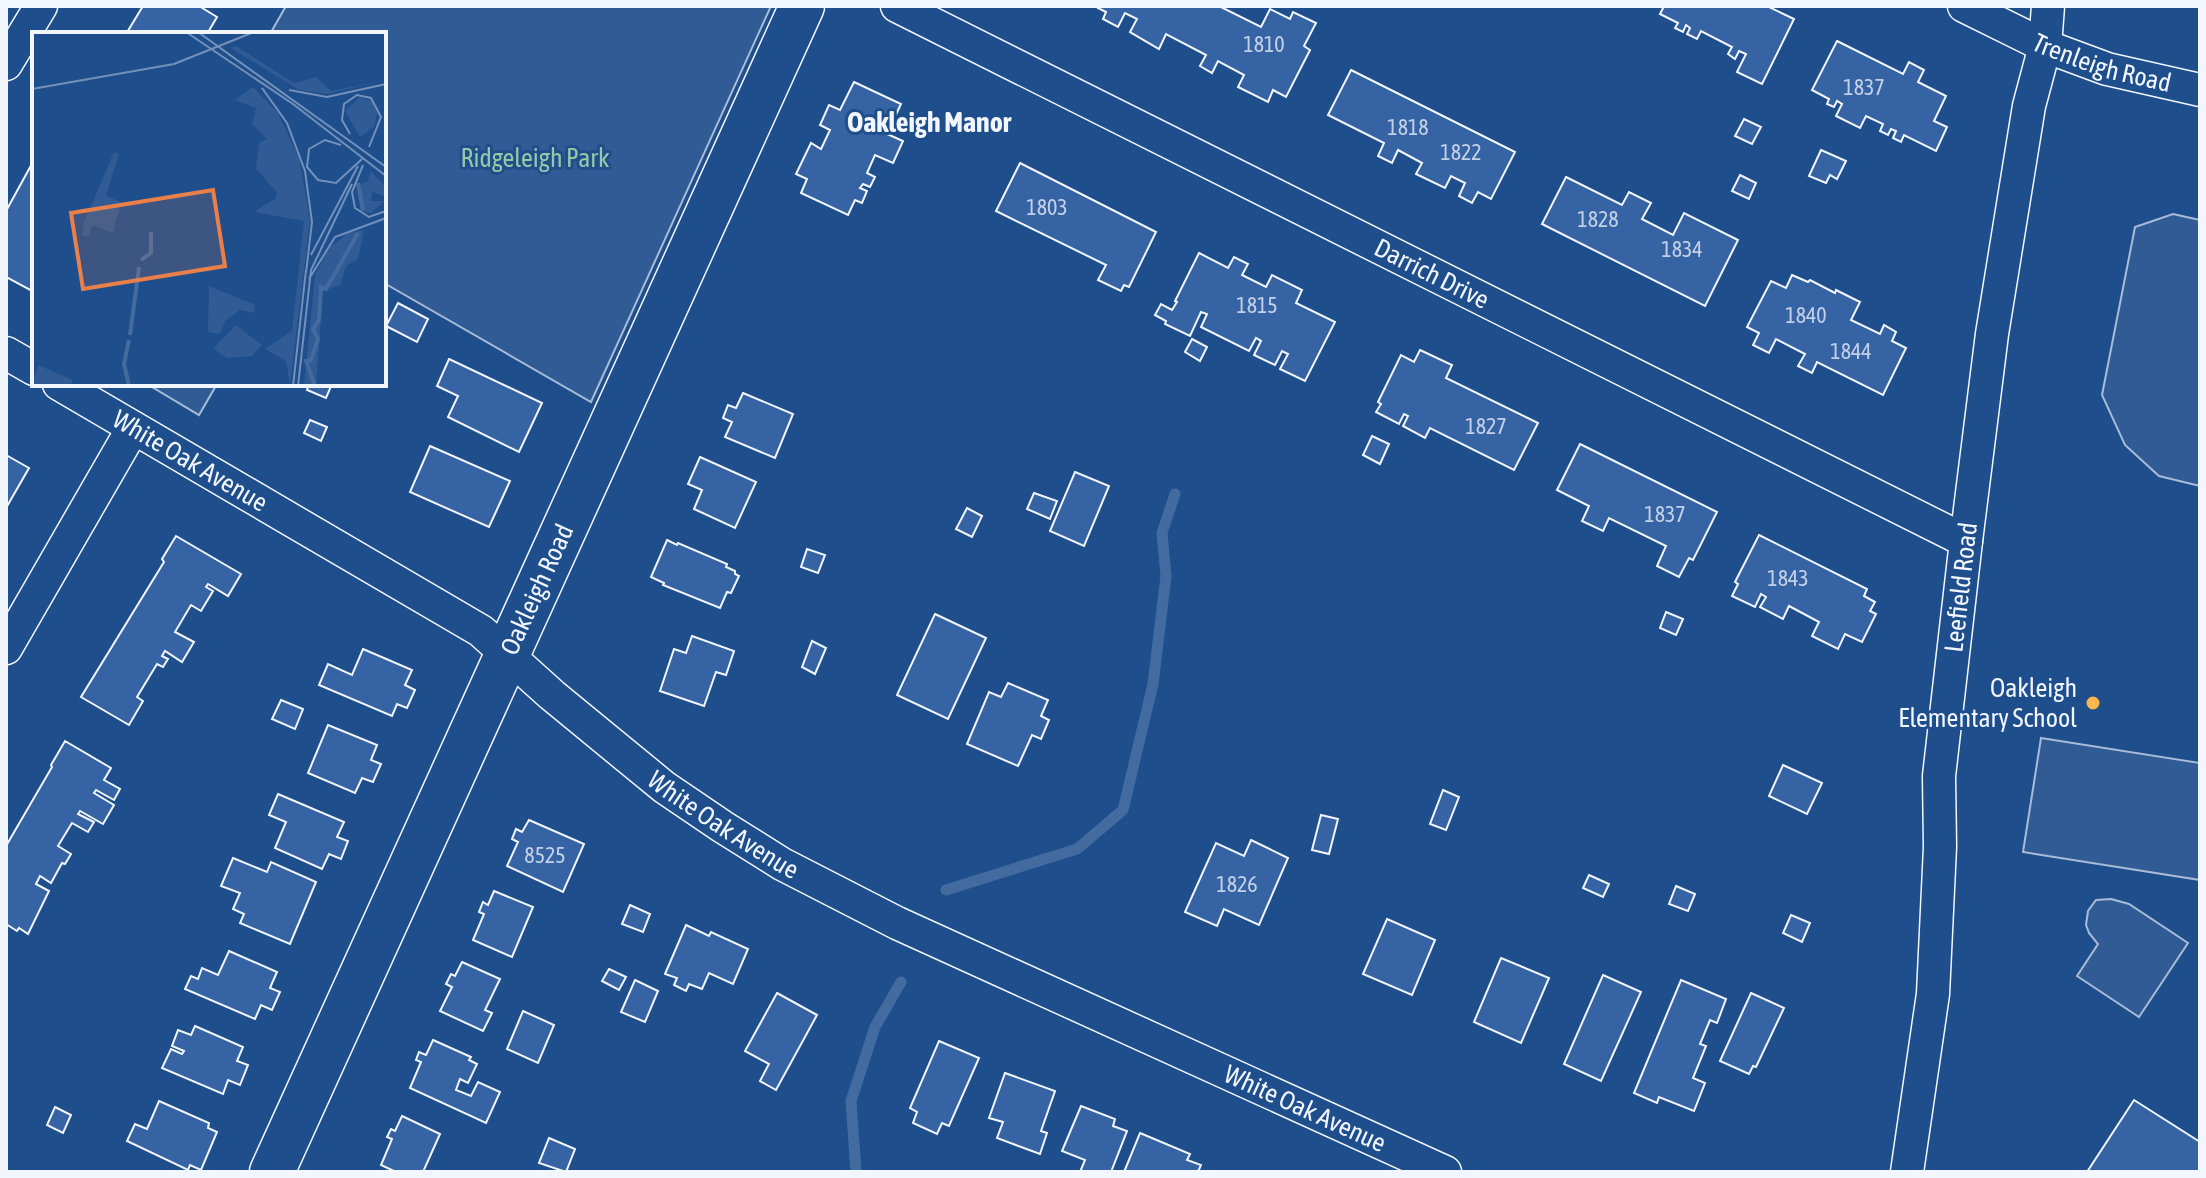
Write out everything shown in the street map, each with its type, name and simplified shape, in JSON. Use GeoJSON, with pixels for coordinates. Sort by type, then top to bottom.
{"type":"FeatureCollection","features":[{"type":"Feature","properties":{"kind":"street"},"geometry":{"type":"LineString","coordinates":[[6,64],[41,6]]}},
{"type":"Feature","properties":{"kind":"street","name":"Oakleigh Road"},"geometry":{"type":"LineString","coordinates":[[272,1172],[802,6]]}},
{"type":"Feature","properties":{"kind":"street","name":"Darrich Drive"},"geometry":{"type":"LineString","coordinates":[[897,6],[1966,541]]}},
{"type":"Feature","properties":{"kind":"street","name":"Trenleigh Road"},"geometry":{"type":"LineString","coordinates":[[1964,6],[2045,46],[2107,69],[2200,90]]}},
{"type":"Feature","properties":{"kind":"street","name":"Leefield Road"},"geometry":{"type":"LineString","coordinates":[[1907,1172],[1933,994],[1940,847],[1939,776],[1966,541],[1992,334],[2029,106],[2045,46],[2048,6]]}},
{"type":"Feature","properties":{"kind":"street"},"geometry":{"type":"LineString","coordinates":[[6,353],[32,368]]}},
{"type":"Feature","properties":{"kind":"street","name":"White Oak Avenue"},"geometry":{"type":"LineString","coordinates":[[62,386],[481,631],[564,705],[664,787],[782,864],[911,930],[1445,1172]]}},
{"type":"Feature","properties":{"kind":"street"},"geometry":{"type":"LineString","coordinates":[[6,648],[133,428]]}},
{"type":"Feature","properties":{"kind":"shaded area","name":"Ridgeleigh Park"},"geometry":{"type":"Polygon","coordinates":[[[286,6],[771,6],[591,402],[386,284],[386,32],[271,32],[286,6]]]}},
{"type":"Feature","properties":{"kind":"shaded area"},"geometry":{"type":"Polygon","coordinates":[[[2173,214],[2200,220],[2200,486],[2159,476],[2125,445],[2102,395],[2135,227],[2173,214]]]}},
{"type":"Feature","properties":{"kind":"shaded area"},"geometry":{"type":"Polygon","coordinates":[[[150,386],[216,386],[199,415],[150,386]]]}},
{"type":"Feature","properties":{"kind":"shaded area"},"geometry":{"type":"Polygon","coordinates":[[[2041,738],[2200,763],[2200,880],[2023,852],[2041,738]]]}},
{"type":"Feature","properties":{"kind":"shaded area"},"geometry":{"type":"Polygon","coordinates":[[[2111,899],[2129,904],[2188,943],[2139,1017],[2077,976],[2098,944],[2086,925],[2088,911],[2096,900],[2111,899]]]}},
{"type":"Feature","properties":{"kind":"building"},"geometry":{"type":"Polygon","coordinates":[[[143,6],[199,6],[217,17],[208,32],[127,32],[143,6]]]}},
{"type":"Feature","properties":{"kind":"building"},"geometry":{"type":"Polygon","coordinates":[[[1099,6],[1219,6],[1261,27],[1270,9],[1290,19],[1293,12],[1316,23],[1304,46],[1310,50],[1286,97],[1273,90],[1268,102],[1238,87],[1244,75],[1218,61],[1212,73],[1200,66],[1206,55],[1166,34],[1159,49],[1130,32],[1137,19],[1125,13],[1118,27],[1103,19],[1106,12],[1099,6]]]}},
{"type":"Feature","properties":{"kind":"building"},"geometry":{"type":"Polygon","coordinates":[[[1664,6],[1767,6],[1794,19],[1762,84],[1737,72],[1746,54],[1739,51],[1735,59],[1728,54],[1732,47],[1701,31],[1697,39],[1687,34],[1690,28],[1686,25],[1683,32],[1675,28],[1678,23],[1660,14],[1664,6]]]}},
{"type":"Feature","properties":{"kind":"building"},"geometry":{"type":"Polygon","coordinates":[[[1837,41],[1903,74],[1909,62],[1924,70],[1918,82],[1946,96],[1934,121],[1947,127],[1936,151],[1904,135],[1901,142],[1893,138],[1896,131],[1891,129],[1888,135],[1880,131],[1883,124],[1866,116],[1860,128],[1836,116],[1842,104],[1837,101],[1834,107],[1827,104],[1829,99],[1812,90],[1837,41]]]}},
{"type":"Feature","properties":{"kind":"building"},"geometry":{"type":"Polygon","coordinates":[[[1351,70],[1515,152],[1491,199],[1478,192],[1472,203],[1459,196],[1465,183],[1451,176],[1445,188],[1416,174],[1422,163],[1398,150],[1392,163],[1378,156],[1384,143],[1328,115],[1351,70]]]}},
{"type":"Feature","properties":{"kind":"building"},"geometry":{"type":"Polygon","coordinates":[[[854,82],[901,104],[887,134],[903,141],[893,163],[875,155],[867,173],[875,177],[870,187],[863,184],[860,188],[867,191],[862,203],[855,200],[848,215],[801,193],[807,179],[796,174],[811,143],[821,149],[830,130],[820,125],[829,105],[840,110],[854,82]]]}},
{"type":"Feature","properties":{"kind":"building"},"geometry":{"type":"Polygon","coordinates":[[[1744,119],[1761,127],[1752,144],[1735,136],[1744,119]]]}},
{"type":"Feature","properties":{"kind":"building"},"geometry":{"type":"Polygon","coordinates":[[[1821,150],[1846,161],[1837,179],[1830,175],[1826,183],[1809,176],[1821,150]]]}},
{"type":"Feature","properties":{"kind":"building"},"geometry":{"type":"Polygon","coordinates":[[[1020,163],[1156,232],[1129,287],[1124,285],[1121,291],[1098,280],[1106,265],[996,211],[1020,163]]]}},
{"type":"Feature","properties":{"kind":"building"},"geometry":{"type":"Polygon","coordinates":[[[32,164],[32,291],[6,277],[6,211],[32,164]]]}},
{"type":"Feature","properties":{"kind":"building"},"geometry":{"type":"Polygon","coordinates":[[[1740,175],[1756,183],[1749,199],[1732,191],[1740,175]]]}},
{"type":"Feature","properties":{"kind":"building"},"geometry":{"type":"Polygon","coordinates":[[[1566,177],[1622,205],[1629,192],[1651,203],[1642,219],[1673,235],[1684,213],[1738,240],[1705,306],[1542,224],[1566,177]]]}},
{"type":"Feature","properties":{"kind":"building"},"geometry":{"type":"Polygon","coordinates":[[[1199,253],[1228,268],[1234,257],[1248,264],[1242,275],[1266,287],[1272,275],[1302,290],[1296,303],[1335,322],[1305,381],[1280,369],[1288,354],[1282,351],[1275,365],[1254,355],[1261,341],[1256,338],[1249,351],[1201,327],[1207,314],[1201,312],[1190,336],[1165,324],[1166,321],[1155,315],[1161,304],[1172,310],[1199,253]]]}},
{"type":"Feature","properties":{"kind":"building"},"geometry":{"type":"Polygon","coordinates":[[[1792,275],[1860,302],[1851,320],[1880,334],[1884,325],[1896,332],[1892,341],[1906,348],[1883,395],[1817,362],[1812,373],[1798,366],[1805,354],[1776,339],[1769,353],[1753,345],[1759,333],[1747,327],[1771,281],[1786,288],[1792,275]]]}},
{"type":"Feature","properties":{"kind":"building"},"geometry":{"type":"Polygon","coordinates":[[[398,303],[428,319],[417,342],[386,326],[398,303]]]}},
{"type":"Feature","properties":{"kind":"building"},"geometry":{"type":"Polygon","coordinates":[[[1192,339],[1207,347],[1200,361],[1185,352],[1192,339]]]}},
{"type":"Feature","properties":{"kind":"building"},"geometry":{"type":"Polygon","coordinates":[[[1420,350],[1452,365],[1446,378],[1538,423],[1514,470],[1430,428],[1425,438],[1403,426],[1408,416],[1404,414],[1399,424],[1376,412],[1401,355],[1414,362],[1420,350]]]}},
{"type":"Feature","properties":{"kind":"building"},"geometry":{"type":"Polygon","coordinates":[[[449,359],[542,403],[519,452],[448,417],[458,396],[437,386],[449,359]]]}},
{"type":"Feature","properties":{"kind":"building"},"geometry":{"type":"Polygon","coordinates":[[[308,386],[331,386],[326,398],[307,390],[308,386]]]}},
{"type":"Feature","properties":{"kind":"building"},"geometry":{"type":"Polygon","coordinates":[[[743,393],[793,414],[775,458],[725,437],[732,422],[723,418],[728,405],[736,408],[743,393]]]}},
{"type":"Feature","properties":{"kind":"building"},"geometry":{"type":"Polygon","coordinates":[[[310,420],[327,427],[321,441],[304,433],[310,420]]]}},
{"type":"Feature","properties":{"kind":"building"},"geometry":{"type":"Polygon","coordinates":[[[1372,436],[1389,444],[1380,464],[1363,455],[1372,436]]]}},
{"type":"Feature","properties":{"kind":"building"},"geometry":{"type":"Polygon","coordinates":[[[1580,444],[1717,512],[1693,560],[1689,558],[1679,577],[1657,566],[1666,546],[1609,518],[1603,531],[1582,521],[1589,506],[1557,490],[1580,444]]]}},
{"type":"Feature","properties":{"kind":"building"},"geometry":{"type":"Polygon","coordinates":[[[430,446],[510,481],[489,527],[410,492],[430,446]]]}},
{"type":"Feature","properties":{"kind":"building"},"geometry":{"type":"Polygon","coordinates":[[[6,455],[29,468],[6,508],[6,455]]]}},
{"type":"Feature","properties":{"kind":"building"},"geometry":{"type":"Polygon","coordinates":[[[700,457],[756,482],[735,528],[694,509],[702,490],[688,484],[700,457]]]}},
{"type":"Feature","properties":{"kind":"building"},"geometry":{"type":"Polygon","coordinates":[[[1075,472],[1109,486],[1084,546],[1050,531],[1075,472]]]}},
{"type":"Feature","properties":{"kind":"building"},"geometry":{"type":"Polygon","coordinates":[[[1034,493],[1057,501],[1050,519],[1027,509],[1034,493]]]}},
{"type":"Feature","properties":{"kind":"building"},"geometry":{"type":"Polygon","coordinates":[[[967,508],[982,516],[972,537],[956,529],[967,508]]]}},
{"type":"Feature","properties":{"kind":"building"},"geometry":{"type":"Polygon","coordinates":[[[1759,535],[1867,589],[1864,596],[1875,602],[1870,611],[1876,614],[1862,642],[1845,634],[1838,649],[1812,636],[1819,622],[1789,606],[1783,619],[1760,607],[1766,597],[1761,594],[1755,607],[1732,596],[1738,584],[1735,582],[1759,535]]]}},
{"type":"Feature","properties":{"kind":"building"},"geometry":{"type":"Polygon","coordinates":[[[176,536],[241,574],[228,596],[208,584],[206,587],[213,591],[201,611],[191,605],[175,632],[194,642],[182,662],[165,651],[162,656],[168,659],[163,667],[157,664],[137,697],[143,701],[129,725],[81,697],[164,562],[162,559],[176,536]]]}},
{"type":"Feature","properties":{"kind":"building"},"geometry":{"type":"Polygon","coordinates":[[[667,540],[727,564],[726,567],[739,576],[720,608],[651,577],[667,540]]]}},
{"type":"Feature","properties":{"kind":"building"},"geometry":{"type":"Polygon","coordinates":[[[807,549],[825,555],[818,573],[801,567],[807,549]]]}},
{"type":"Feature","properties":{"kind":"building"},"geometry":{"type":"Polygon","coordinates":[[[1666,612],[1683,619],[1676,635],[1660,628],[1666,612]]]}},
{"type":"Feature","properties":{"kind":"building"},"geometry":{"type":"Polygon","coordinates":[[[935,614],[986,638],[948,719],[897,695],[935,614]]]}},
{"type":"Feature","properties":{"kind":"building"},"geometry":{"type":"Polygon","coordinates":[[[692,636],[734,651],[726,675],[716,672],[704,706],[660,691],[674,649],[686,653],[692,636]]]}},
{"type":"Feature","properties":{"kind":"building"},"geometry":{"type":"Polygon","coordinates":[[[812,641],[826,648],[815,674],[802,667],[812,641]]]}},
{"type":"Feature","properties":{"kind":"building"},"geometry":{"type":"Polygon","coordinates":[[[363,649],[412,670],[405,685],[415,690],[407,708],[397,704],[392,716],[319,685],[328,664],[352,675],[363,649]]]}},
{"type":"Feature","properties":{"kind":"building"},"geometry":{"type":"Polygon","coordinates":[[[1008,683],[1048,700],[1041,716],[1049,720],[1041,739],[1032,735],[1018,766],[967,744],[989,692],[1001,697],[1008,683]]]}},
{"type":"Feature","properties":{"kind":"building"},"geometry":{"type":"Polygon","coordinates":[[[281,700],[303,709],[295,729],[272,719],[281,700]]]}},
{"type":"Feature","properties":{"kind":"building"},"geometry":{"type":"Polygon","coordinates":[[[328,725],[377,745],[371,760],[381,764],[373,782],[362,778],[355,793],[308,773],[328,725]]]}},
{"type":"Feature","properties":{"kind":"building"},"geometry":{"type":"Polygon","coordinates":[[[65,741],[111,768],[104,780],[120,789],[114,800],[96,790],[94,793],[114,805],[103,824],[80,811],[78,814],[94,822],[88,832],[72,823],[58,846],[71,854],[51,883],[40,876],[36,884],[49,891],[28,934],[6,924],[6,846],[65,741]]]}},
{"type":"Feature","properties":{"kind":"building"},"geometry":{"type":"Polygon","coordinates":[[[1783,765],[1822,783],[1807,814],[1769,796],[1783,765]]]}},
{"type":"Feature","properties":{"kind":"building"},"geometry":{"type":"Polygon","coordinates":[[[1443,790],[1459,797],[1446,830],[1430,824],[1443,790]]]}},
{"type":"Feature","properties":{"kind":"building"},"geometry":{"type":"Polygon","coordinates":[[[278,794],[344,822],[337,837],[348,841],[341,859],[329,854],[322,869],[275,848],[286,822],[269,815],[278,794]]]}},
{"type":"Feature","properties":{"kind":"building"},"geometry":{"type":"Polygon","coordinates":[[[1321,815],[1338,819],[1329,854],[1312,850],[1321,815]]]}},
{"type":"Feature","properties":{"kind":"building"},"geometry":{"type":"Polygon","coordinates":[[[529,820],[584,844],[563,892],[507,866],[518,842],[512,839],[516,829],[522,832],[529,820]]]}},
{"type":"Feature","properties":{"kind":"building"},"geometry":{"type":"Polygon","coordinates":[[[1251,840],[1288,858],[1259,925],[1224,909],[1217,926],[1185,912],[1216,843],[1244,856],[1251,840]]]}},
{"type":"Feature","properties":{"kind":"building"},"geometry":{"type":"Polygon","coordinates":[[[233,858],[267,872],[271,862],[316,882],[290,944],[240,923],[244,914],[233,909],[240,893],[221,886],[233,858]]]}},
{"type":"Feature","properties":{"kind":"building"},"geometry":{"type":"Polygon","coordinates":[[[1589,875],[1609,884],[1603,897],[1583,888],[1589,875]]]}},
{"type":"Feature","properties":{"kind":"building"},"geometry":{"type":"Polygon","coordinates":[[[1676,886],[1695,894],[1688,911],[1669,904],[1676,886]]]}},
{"type":"Feature","properties":{"kind":"building"},"geometry":{"type":"Polygon","coordinates":[[[494,891],[533,907],[512,957],[473,940],[484,914],[479,912],[483,902],[488,905],[494,891]]]}},
{"type":"Feature","properties":{"kind":"building"},"geometry":{"type":"Polygon","coordinates":[[[630,905],[650,914],[643,932],[622,924],[630,905]]]}},
{"type":"Feature","properties":{"kind":"building"},"geometry":{"type":"Polygon","coordinates":[[[1791,915],[1810,923],[1802,942],[1783,933],[1791,915]]]}},
{"type":"Feature","properties":{"kind":"building"},"geometry":{"type":"Polygon","coordinates":[[[1387,919],[1435,940],[1412,995],[1363,974],[1387,919]]]}},
{"type":"Feature","properties":{"kind":"building"},"geometry":{"type":"Polygon","coordinates":[[[686,925],[709,936],[711,932],[748,949],[733,984],[709,973],[702,989],[689,984],[686,991],[674,985],[677,978],[665,974],[686,925]]]}},
{"type":"Feature","properties":{"kind":"building"},"geometry":{"type":"Polygon","coordinates":[[[229,951],[277,972],[270,988],[280,992],[272,1010],[261,1005],[255,1019],[185,989],[191,976],[198,979],[202,968],[218,975],[229,951]]]}},
{"type":"Feature","properties":{"kind":"building"},"geometry":{"type":"Polygon","coordinates":[[[1501,958],[1549,978],[1521,1043],[1474,1022],[1501,958]]]}},
{"type":"Feature","properties":{"kind":"building"},"geometry":{"type":"Polygon","coordinates":[[[462,962],[500,979],[485,1010],[492,1013],[483,1031],[440,1011],[452,987],[446,984],[451,974],[455,976],[462,962]]]}},
{"type":"Feature","properties":{"kind":"building"},"geometry":{"type":"Polygon","coordinates":[[[609,969],[626,977],[619,990],[602,981],[609,969]]]}},
{"type":"Feature","properties":{"kind":"building"},"geometry":{"type":"Polygon","coordinates":[[[1603,975],[1641,992],[1601,1081],[1564,1064],[1603,975]]]}},
{"type":"Feature","properties":{"kind":"building"},"geometry":{"type":"Polygon","coordinates":[[[635,980],[658,991],[645,1022],[621,1012],[635,980]]]}},
{"type":"Feature","properties":{"kind":"building"},"geometry":{"type":"Polygon","coordinates":[[[1681,980],[1726,999],[1717,1023],[1710,1020],[1700,1044],[1706,1046],[1693,1078],[1705,1083],[1694,1111],[1659,1097],[1657,1103],[1634,1093],[1681,980]]]}},
{"type":"Feature","properties":{"kind":"building"},"geometry":{"type":"Polygon","coordinates":[[[777,993],[817,1015],[776,1090],[760,1081],[769,1064],[745,1051],[777,993]]]}},
{"type":"Feature","properties":{"kind":"building"},"geometry":{"type":"Polygon","coordinates":[[[1751,993],[1784,1008],[1756,1067],[1753,1066],[1749,1074],[1720,1061],[1751,993]]]}},
{"type":"Feature","properties":{"kind":"building"},"geometry":{"type":"Polygon","coordinates":[[[523,1011],[554,1025],[538,1063],[507,1049],[523,1011]]]}},
{"type":"Feature","properties":{"kind":"building"},"geometry":{"type":"Polygon","coordinates":[[[195,1026],[243,1047],[237,1061],[248,1065],[240,1085],[228,1080],[223,1094],[162,1068],[171,1049],[182,1054],[184,1051],[172,1046],[178,1030],[191,1035],[195,1026]]]}},
{"type":"Feature","properties":{"kind":"building"},"geometry":{"type":"Polygon","coordinates":[[[433,1040],[471,1057],[469,1060],[477,1064],[468,1083],[460,1079],[456,1090],[471,1096],[478,1082],[500,1092],[486,1123],[410,1088],[421,1062],[416,1060],[419,1052],[426,1055],[433,1040]]]}},
{"type":"Feature","properties":{"kind":"building"},"geometry":{"type":"Polygon","coordinates":[[[939,1041],[979,1058],[949,1126],[942,1123],[937,1134],[913,1123],[917,1112],[910,1108],[939,1041]]]}},
{"type":"Feature","properties":{"kind":"building"},"geometry":{"type":"Polygon","coordinates":[[[1005,1073],[1055,1091],[1041,1131],[1047,1133],[1040,1154],[997,1138],[1003,1122],[989,1118],[1005,1073]]]}},
{"type":"Feature","properties":{"kind":"building"},"geometry":{"type":"Polygon","coordinates":[[[2134,1100],[2200,1142],[2200,1172],[2087,1172],[2134,1100]]]}},
{"type":"Feature","properties":{"kind":"building"},"geometry":{"type":"Polygon","coordinates":[[[159,1101],[209,1123],[208,1128],[217,1132],[201,1170],[190,1165],[188,1170],[127,1141],[135,1124],[147,1129],[159,1101]]]}},
{"type":"Feature","properties":{"kind":"building"},"geometry":{"type":"Polygon","coordinates":[[[1081,1106],[1115,1119],[1113,1126],[1127,1131],[1111,1172],[1080,1172],[1085,1160],[1062,1151],[1081,1106]]]}},
{"type":"Feature","properties":{"kind":"building"},"geometry":{"type":"Polygon","coordinates":[[[55,1107],[71,1115],[63,1133],[47,1125],[55,1107]]]}},
{"type":"Feature","properties":{"kind":"building"},"geometry":{"type":"Polygon","coordinates":[[[402,1116],[440,1134],[423,1172],[396,1172],[381,1165],[392,1139],[387,1137],[391,1129],[395,1131],[402,1116]]]}},
{"type":"Feature","properties":{"kind":"building"},"geometry":{"type":"Polygon","coordinates":[[[1140,1133],[1190,1154],[1187,1160],[1201,1165],[1198,1172],[1124,1172],[1140,1133]]]}},
{"type":"Feature","properties":{"kind":"building"},"geometry":{"type":"Polygon","coordinates":[[[549,1138],[575,1149],[566,1172],[539,1163],[549,1138]]]}},
{"type":"Feature","properties":{"kind":"waterway"},"geometry":{"type":"LineString","coordinates":[[946,890],[1077,849],[1123,810],[1153,684],[1166,576],[1162,533],[1175,494]]}},
{"type":"Feature","properties":{"kind":"waterway"},"geometry":{"type":"LineString","coordinates":[[856,1172],[851,1101],[875,1027],[901,982]]}},
{"type":"Feature","properties":{"kind":"place","name":"Oakleigh Elementary School"},"geometry":{"type":"Point","coordinates":[2093,703]}},
{"type":"Feature","properties":{"kind":"district","name":"Oakleigh Manor"},"geometry":{"type":"Point","coordinates":[929,122]}}]}
